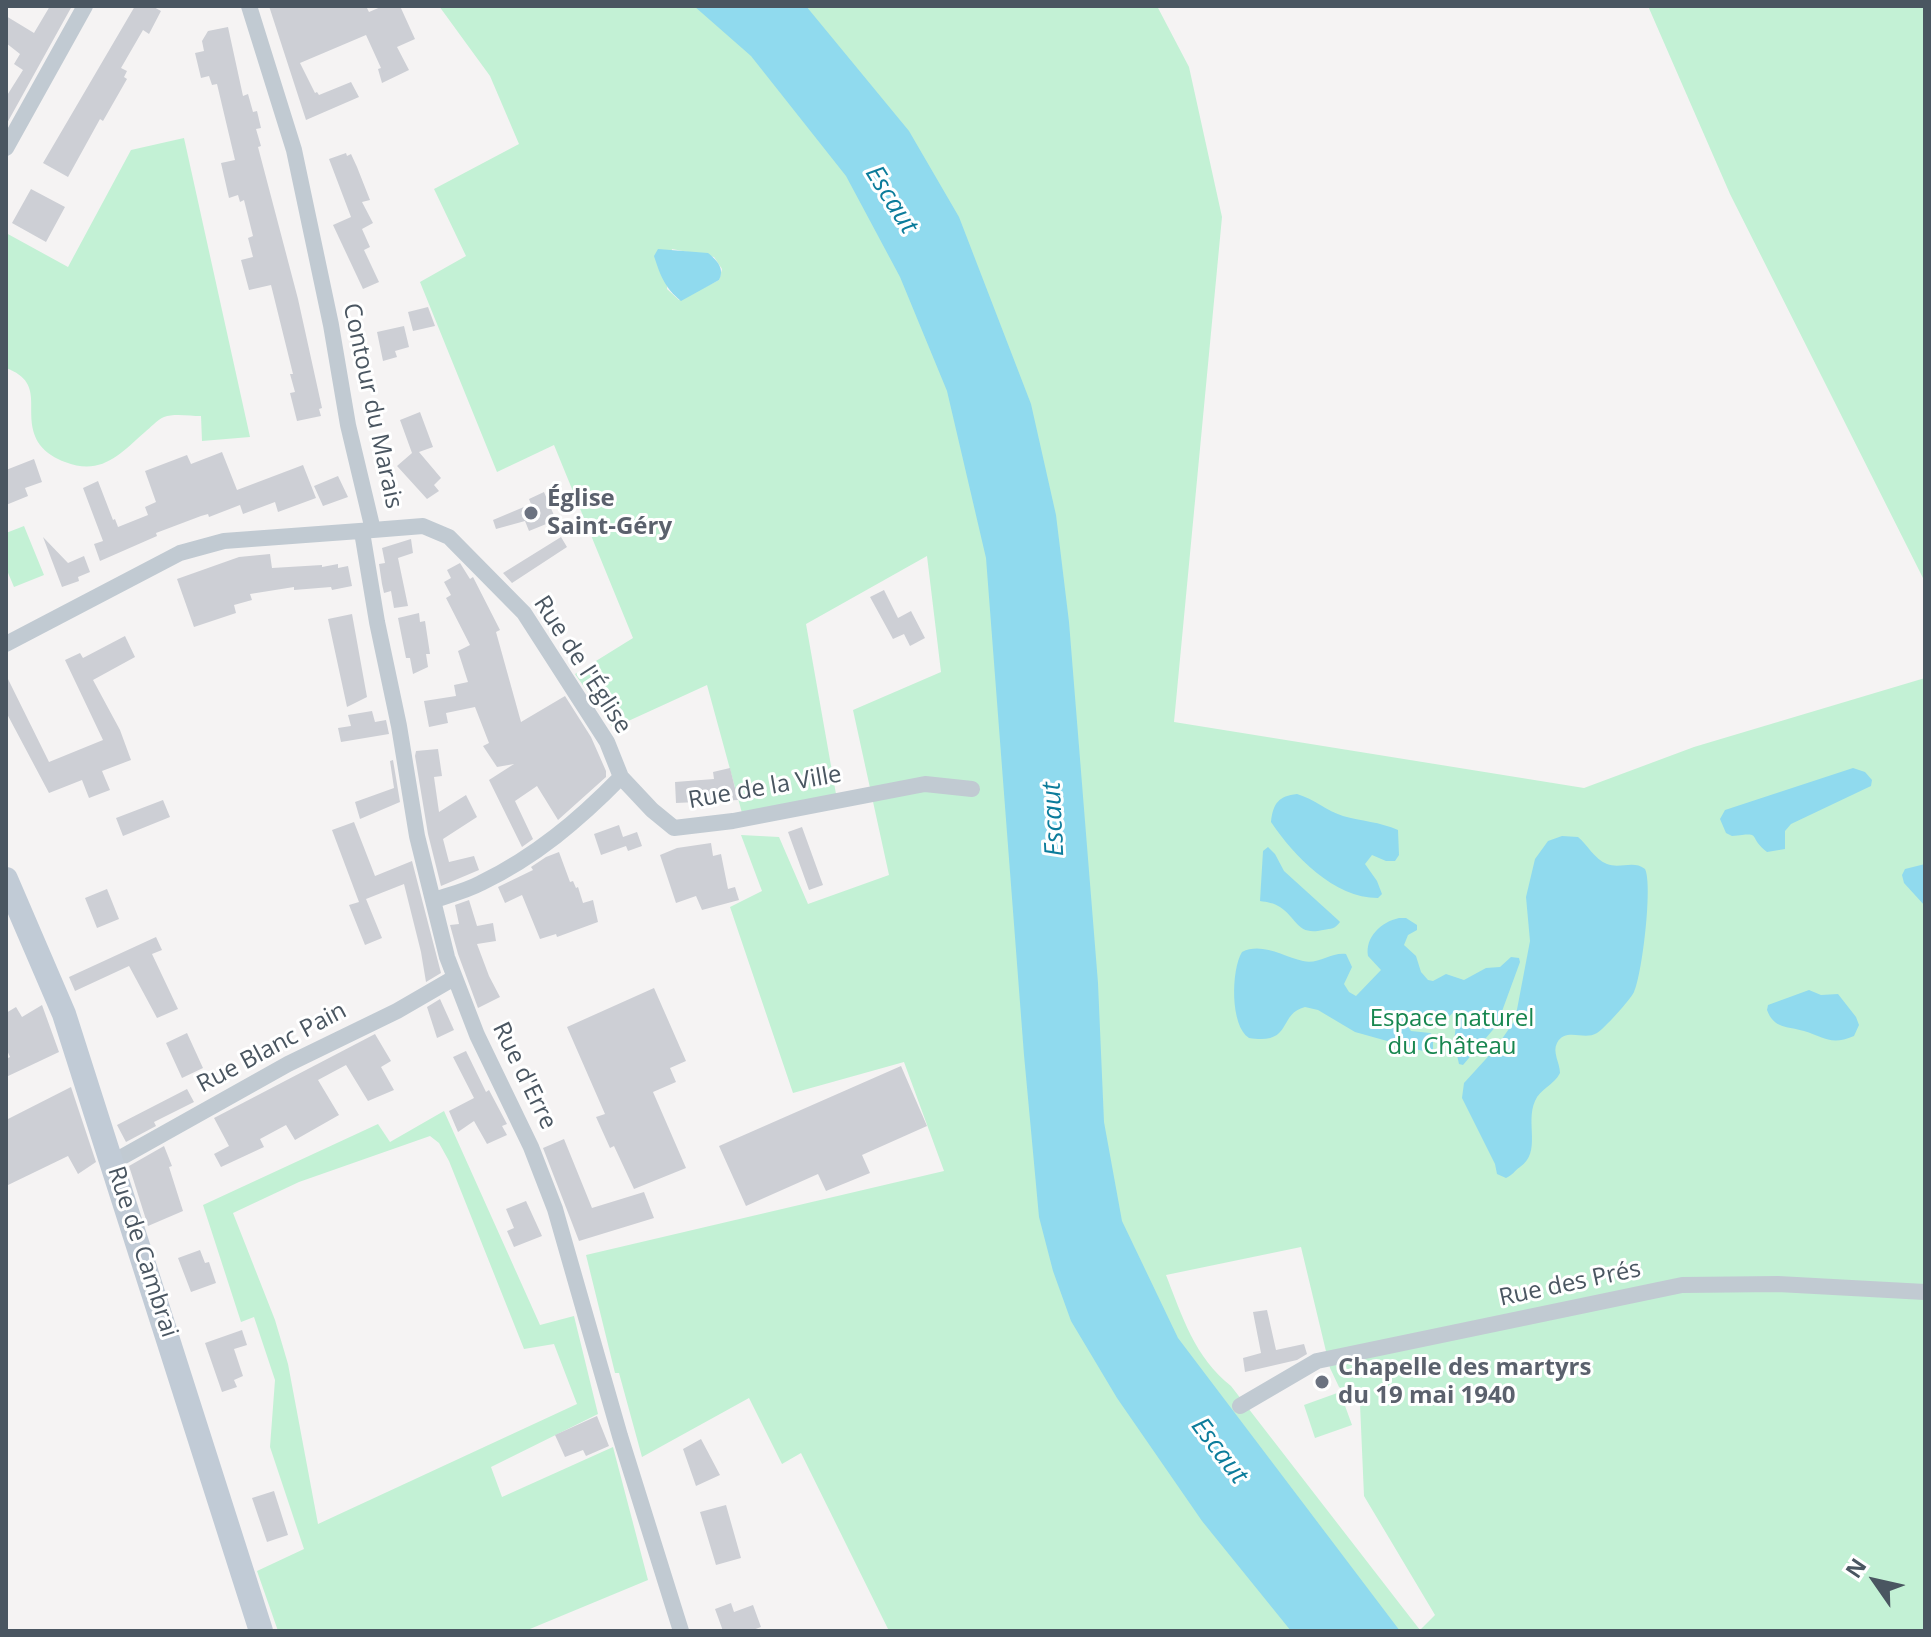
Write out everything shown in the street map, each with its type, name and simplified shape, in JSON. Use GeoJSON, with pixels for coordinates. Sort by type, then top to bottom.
{"type":"FeatureCollection","features":[{"type":"Feature","properties":{"kind":"street"},"geometry":{"type":"LineString","coordinates":[[6,148],[85,6]]}},
{"type":"Feature","properties":{"kind":"street","name":"Contour du Marais"},"geometry":{"type":"LineString","coordinates":[[6,644],[180,553],[224,541],[368,531],[331,325],[294,150],[249,6]]}},
{"type":"Feature","properties":{"kind":"street","name":"Rue de l'Église"},"geometry":{"type":"LineString","coordinates":[[368,531],[423,526],[449,537],[524,613],[607,742],[621,777]]}},
{"type":"Feature","properties":{"kind":"street","name":"Rue d'Erre"},"geometry":{"type":"LineString","coordinates":[[368,531],[377,622],[399,726],[417,836],[454,978],[477,1035],[531,1147],[555,1209],[620,1436],[681,1631]]}},
{"type":"Feature","properties":{"kind":"street"},"geometry":{"type":"LineString","coordinates":[[434,900],[479,884],[527,857],[581,818],[621,777]]}},
{"type":"Feature","properties":{"kind":"street","name":"Rue de la Ville"},"geometry":{"type":"LineString","coordinates":[[621,777],[674,828],[733,821],[925,784],[972,789]]}},
{"type":"Feature","properties":{"kind":"street","name":"Rue de Cambrai"},"geometry":{"type":"LineString","coordinates":[[6,879],[64,1014],[261,1631]]}},
{"type":"Feature","properties":{"kind":"street","name":"Rue Blanc Pain"},"geometry":{"type":"LineString","coordinates":[[113,1162],[288,1064],[397,1011],[454,978]]}},
{"type":"Feature","properties":{"kind":"street","name":"Rue des Prés"},"geometry":{"type":"LineString","coordinates":[[1240,1406],[1317,1361],[1682,1285],[1778,1284],[1925,1292]]}},
{"type":"Feature","properties":{"kind":"green space","name":"Espace naturel du Château"},"geometry":{"type":"Polygon","coordinates":[[[439,6],[1157,6],[1189,67],[1222,217],[1174,722],[1584,788],[1694,747],[1925,678],[1925,1631],[889,1631],[801,1453],[782,1464],[749,1398],[642,1457],[619,1373],[615,1373],[586,1255],[944,1171],[904,1062],[793,1093],[730,907],[762,891],[741,835],[779,837],[808,904],[889,875],[853,710],[941,672],[927,556],[806,624],[836,794],[742,813],[707,685],[613,728],[575,674],[633,638],[554,445],[497,472],[420,282],[466,256],[434,189],[519,144],[490,76],[439,6]],[[672,249],[667,289],[679,300],[719,280],[722,269],[714,257],[672,249]],[[1301,1247],[1166,1275],[1191,1335],[1208,1363],[1231,1386],[1420,1630],[1435,1615],[1364,1496],[1360,1404],[1339,1387],[1330,1368],[1301,1247]]]}},
{"type":"Feature","properties":{"kind":"green space"},"geometry":{"type":"Polygon","coordinates":[[[1648,6],[1925,6],[1925,582],[1730,194],[1648,6]]]}},
{"type":"Feature","properties":{"kind":"green space"},"geometry":{"type":"Polygon","coordinates":[[[184,138],[250,437],[202,441],[201,416],[172,415],[159,420],[109,461],[89,466],[65,462],[40,445],[34,433],[30,391],[19,375],[6,368],[6,233],[68,267],[131,150],[184,138]]]}},
{"type":"Feature","properties":{"kind":"green space"},"geometry":{"type":"Polygon","coordinates":[[[24,526],[44,575],[14,587],[6,568],[6,533],[24,526]]]}},
{"type":"Feature","properties":{"kind":"green space"},"geometry":{"type":"Polygon","coordinates":[[[444,1111],[540,1325],[574,1316],[598,1414],[491,1467],[502,1497],[613,1447],[648,1580],[525,1631],[278,1631],[257,1571],[304,1549],[270,1447],[275,1380],[254,1317],[241,1322],[203,1205],[378,1124],[390,1142],[444,1111]],[[430,1136],[299,1182],[233,1213],[275,1320],[288,1364],[318,1524],[577,1404],[554,1344],[524,1349],[439,1143],[430,1136]]]}},
{"type":"Feature","properties":{"kind":"green space"},"geometry":{"type":"Polygon","coordinates":[[[1340,1392],[1352,1425],[1315,1438],[1304,1405],[1340,1392]]]}},
{"type":"Feature","properties":{"kind":"water","name":"Escaut"},"geometry":{"type":"Polygon","coordinates":[[[694,6],[806,6],[909,131],[959,217],[1031,404],[1056,515],[1069,622],[1098,983],[1104,1122],[1122,1221],[1178,1338],[1400,1631],[1291,1631],[1202,1521],[1117,1398],[1071,1321],[1053,1271],[1039,1217],[986,558],[947,391],[900,277],[846,176],[751,56],[694,6]]]}},
{"type":"Feature","properties":{"kind":"water"},"geometry":{"type":"Polygon","coordinates":[[[658,249],[708,253],[719,265],[719,280],[681,301],[661,275],[654,256],[658,249]]]}},
{"type":"Feature","properties":{"kind":"water"},"geometry":{"type":"Polygon","coordinates":[[[1853,768],[1865,772],[1872,780],[1871,786],[1791,824],[1785,831],[1785,849],[1767,852],[1752,835],[1732,836],[1726,833],[1720,819],[1725,810],[1853,768]]]}},
{"type":"Feature","properties":{"kind":"water"},"geometry":{"type":"Polygon","coordinates":[[[1297,794],[1343,816],[1398,830],[1399,855],[1395,861],[1372,855],[1365,864],[1382,894],[1378,898],[1346,891],[1331,883],[1303,861],[1280,835],[1271,822],[1273,810],[1281,799],[1297,794]]]}},
{"type":"Feature","properties":{"kind":"water"},"geometry":{"type":"Polygon","coordinates":[[[1562,836],[1578,837],[1598,859],[1607,864],[1636,865],[1645,869],[1648,893],[1640,968],[1632,996],[1597,1033],[1565,1036],[1557,1043],[1555,1050],[1560,1073],[1535,1101],[1532,1145],[1527,1161],[1506,1178],[1497,1174],[1462,1098],[1464,1083],[1495,1049],[1515,1020],[1530,941],[1526,897],[1535,859],[1548,841],[1562,836]]]}},
{"type":"Feature","properties":{"kind":"water"},"geometry":{"type":"Polygon","coordinates":[[[1268,847],[1284,871],[1340,922],[1336,926],[1308,931],[1280,907],[1260,901],[1263,851],[1268,847]]]}},
{"type":"Feature","properties":{"kind":"water"},"geometry":{"type":"Polygon","coordinates":[[[1925,864],[1925,906],[1904,883],[1902,875],[1905,869],[1925,864]]]}},
{"type":"Feature","properties":{"kind":"water"},"geometry":{"type":"Polygon","coordinates":[[[1406,918],[1417,925],[1417,930],[1408,935],[1404,945],[1416,956],[1421,972],[1428,980],[1433,981],[1446,974],[1464,980],[1486,968],[1500,967],[1511,957],[1519,958],[1497,1025],[1463,1065],[1459,1064],[1454,1042],[1457,1016],[1454,1012],[1445,1020],[1441,1011],[1431,1020],[1411,1019],[1407,1025],[1411,1031],[1433,1035],[1433,1050],[1423,1051],[1355,1032],[1318,1010],[1305,1007],[1296,1011],[1273,1037],[1249,1038],[1243,1032],[1234,997],[1236,971],[1242,952],[1265,949],[1309,962],[1346,954],[1352,967],[1344,984],[1356,996],[1381,970],[1368,956],[1372,937],[1380,927],[1406,918]]]}},
{"type":"Feature","properties":{"kind":"water"},"geometry":{"type":"Polygon","coordinates":[[[1809,990],[1821,995],[1838,994],[1856,1017],[1859,1025],[1854,1036],[1828,1040],[1773,1021],[1767,1010],[1768,1005],[1809,990]]]}},
{"type":"Feature","properties":{"kind":"building"},"geometry":{"type":"Polygon","coordinates":[[[50,6],[72,6],[6,125],[6,97],[23,70],[14,64],[20,54],[6,43],[6,16],[34,33],[50,6]]]}},
{"type":"Feature","properties":{"kind":"building"},"geometry":{"type":"Polygon","coordinates":[[[135,6],[152,6],[161,11],[149,34],[143,30],[121,68],[127,71],[124,77],[127,79],[103,121],[100,119],[68,177],[43,163],[135,6]]]}},
{"type":"Feature","properties":{"kind":"building"},"geometry":{"type":"Polygon","coordinates":[[[269,6],[366,6],[369,12],[383,6],[400,6],[415,39],[397,47],[409,70],[382,83],[378,69],[381,68],[366,35],[300,63],[315,93],[319,95],[351,82],[359,97],[306,120],[269,6]]]}},
{"type":"Feature","properties":{"kind":"building"},"geometry":{"type":"Polygon","coordinates":[[[228,27],[243,96],[248,94],[253,112],[257,111],[261,128],[256,129],[261,146],[258,147],[298,299],[322,408],[319,409],[321,416],[297,421],[290,393],[295,392],[290,374],[293,374],[271,285],[249,290],[241,260],[253,257],[248,238],[253,236],[244,200],[240,202],[238,195],[229,198],[221,163],[235,160],[217,84],[212,85],[209,76],[201,78],[195,53],[204,51],[202,41],[208,31],[228,27]]]}},
{"type":"Feature","properties":{"kind":"building"},"geometry":{"type":"Polygon","coordinates":[[[346,153],[347,156],[351,154],[370,200],[362,202],[373,223],[362,229],[370,247],[364,250],[379,282],[363,289],[333,225],[351,217],[329,159],[346,153]]]}},
{"type":"Feature","properties":{"kind":"building"},"geometry":{"type":"Polygon","coordinates":[[[31,189],[65,207],[46,242],[12,223],[31,189]]]}},
{"type":"Feature","properties":{"kind":"building"},"geometry":{"type":"Polygon","coordinates":[[[428,307],[435,326],[413,331],[408,312],[428,307]]]}},
{"type":"Feature","properties":{"kind":"building"},"geometry":{"type":"Polygon","coordinates":[[[404,326],[409,347],[395,351],[397,357],[383,361],[377,332],[404,326]]]}},
{"type":"Feature","properties":{"kind":"building"},"geometry":{"type":"Polygon","coordinates":[[[420,412],[433,447],[419,452],[441,478],[434,485],[439,491],[427,499],[397,466],[412,453],[400,420],[420,412]]]}},
{"type":"Feature","properties":{"kind":"building"},"geometry":{"type":"Polygon","coordinates":[[[222,452],[237,490],[303,465],[316,498],[278,512],[275,502],[243,514],[240,505],[209,517],[208,514],[201,516],[156,533],[157,536],[100,561],[94,544],[103,541],[83,488],[98,481],[118,527],[148,515],[145,507],[156,502],[145,471],[187,455],[191,464],[222,452]]]}},
{"type":"Feature","properties":{"kind":"building"},"geometry":{"type":"Polygon","coordinates":[[[34,459],[42,482],[25,488],[28,496],[6,505],[6,470],[34,459]]]}},
{"type":"Feature","properties":{"kind":"building"},"geometry":{"type":"Polygon","coordinates":[[[338,476],[348,497],[323,506],[314,486],[338,476]]]}},
{"type":"Feature","properties":{"kind":"building","name":"Église Saint-Géry"},"geometry":{"type":"Polygon","coordinates":[[[544,492],[556,520],[529,531],[525,521],[496,529],[493,520],[531,504],[529,499],[544,492]]]}},
{"type":"Feature","properties":{"kind":"building"},"geometry":{"type":"Polygon","coordinates":[[[43,537],[68,563],[84,556],[90,572],[78,577],[79,581],[62,587],[43,537]]]}},
{"type":"Feature","properties":{"kind":"building"},"geometry":{"type":"Polygon","coordinates":[[[561,537],[567,547],[512,583],[503,573],[561,537]]]}},
{"type":"Feature","properties":{"kind":"building"},"geometry":{"type":"Polygon","coordinates":[[[411,539],[413,553],[398,558],[408,606],[394,608],[391,591],[384,593],[382,584],[379,564],[385,563],[382,548],[411,539]]]}},
{"type":"Feature","properties":{"kind":"building"},"geometry":{"type":"Polygon","coordinates":[[[270,554],[272,568],[348,566],[352,586],[332,590],[331,587],[294,590],[294,587],[250,594],[252,600],[234,605],[236,613],[194,627],[177,579],[239,557],[270,554]]]}},
{"type":"Feature","properties":{"kind":"building"},"geometry":{"type":"Polygon","coordinates":[[[460,563],[470,579],[473,577],[500,630],[496,632],[521,722],[565,696],[591,737],[606,771],[606,777],[558,820],[537,786],[515,801],[533,839],[522,847],[489,780],[514,764],[497,767],[483,746],[489,743],[475,707],[446,713],[448,723],[429,727],[424,701],[456,696],[454,685],[468,682],[458,651],[470,645],[446,598],[451,595],[444,582],[451,578],[447,570],[460,563]]]}},
{"type":"Feature","properties":{"kind":"building"},"geometry":{"type":"Polygon","coordinates":[[[884,590],[898,618],[911,611],[925,638],[910,646],[904,634],[893,639],[870,597],[884,590]]]}},
{"type":"Feature","properties":{"kind":"building"},"geometry":{"type":"Polygon","coordinates":[[[419,613],[420,622],[425,621],[430,654],[426,654],[428,667],[413,674],[410,658],[406,658],[398,618],[419,613]]]}},
{"type":"Feature","properties":{"kind":"building"},"geometry":{"type":"Polygon","coordinates":[[[352,614],[367,697],[347,707],[328,619],[352,614]]]}},
{"type":"Feature","properties":{"kind":"building"},"geometry":{"type":"Polygon","coordinates":[[[125,636],[135,657],[93,680],[120,730],[131,760],[102,771],[110,790],[89,798],[82,780],[49,793],[6,712],[6,675],[49,762],[103,740],[65,660],[80,653],[83,658],[125,636]]]}},
{"type":"Feature","properties":{"kind":"building"},"geometry":{"type":"Polygon","coordinates":[[[372,711],[375,722],[386,720],[389,734],[341,742],[338,728],[351,726],[348,715],[372,711]]]}},
{"type":"Feature","properties":{"kind":"building"},"geometry":{"type":"Polygon","coordinates":[[[438,749],[442,776],[434,777],[439,812],[466,795],[477,817],[443,839],[449,862],[474,856],[479,870],[441,886],[428,834],[415,756],[416,751],[438,749]]]}},
{"type":"Feature","properties":{"kind":"building"},"geometry":{"type":"Polygon","coordinates":[[[393,760],[400,802],[360,819],[355,802],[394,788],[390,761],[393,760]]]}},
{"type":"Feature","properties":{"kind":"building"},"geometry":{"type":"Polygon","coordinates":[[[730,768],[738,800],[676,803],[675,782],[714,779],[713,772],[730,768]]]}},
{"type":"Feature","properties":{"kind":"building"},"geometry":{"type":"Polygon","coordinates":[[[163,800],[170,817],[123,836],[116,818],[163,800]]]}},
{"type":"Feature","properties":{"kind":"building"},"geometry":{"type":"Polygon","coordinates":[[[354,822],[375,876],[412,861],[441,973],[426,982],[404,884],[366,899],[382,938],[365,945],[349,905],[359,902],[332,830],[354,822]]]}},
{"type":"Feature","properties":{"kind":"building"},"geometry":{"type":"Polygon","coordinates":[[[619,825],[623,837],[637,832],[642,846],[628,851],[626,846],[601,855],[594,834],[619,825]]]}},
{"type":"Feature","properties":{"kind":"building"},"geometry":{"type":"Polygon","coordinates":[[[802,827],[823,885],[809,890],[788,832],[802,827]]]}},
{"type":"Feature","properties":{"kind":"building"},"geometry":{"type":"Polygon","coordinates":[[[711,843],[713,856],[721,854],[728,889],[735,887],[739,900],[702,910],[696,896],[676,903],[660,855],[677,848],[711,843]]]}},
{"type":"Feature","properties":{"kind":"building"},"geometry":{"type":"Polygon","coordinates":[[[559,852],[570,882],[573,881],[578,887],[583,903],[593,900],[598,922],[557,937],[556,934],[540,939],[522,895],[505,903],[498,887],[533,870],[531,867],[559,852]]]}},
{"type":"Feature","properties":{"kind":"building"},"geometry":{"type":"Polygon","coordinates":[[[107,889],[119,919],[97,928],[85,898],[107,889]]]}},
{"type":"Feature","properties":{"kind":"building"},"geometry":{"type":"Polygon","coordinates":[[[469,900],[477,926],[493,923],[496,941],[477,944],[500,997],[478,1008],[450,925],[459,924],[455,905],[469,900]]]}},
{"type":"Feature","properties":{"kind":"building"},"geometry":{"type":"Polygon","coordinates":[[[156,937],[162,950],[152,954],[178,1009],[157,1018],[129,966],[75,991],[69,977],[156,937]]]}},
{"type":"Feature","properties":{"kind":"building"},"geometry":{"type":"Polygon","coordinates":[[[654,988],[686,1061],[670,1068],[676,1082],[653,1092],[686,1168],[634,1189],[596,1117],[605,1114],[567,1027],[654,988]]]}},
{"type":"Feature","properties":{"kind":"building"},"geometry":{"type":"Polygon","coordinates":[[[440,999],[454,1030],[437,1038],[427,1007],[440,999]]]}},
{"type":"Feature","properties":{"kind":"building"},"geometry":{"type":"Polygon","coordinates":[[[42,1005],[59,1052],[6,1077],[6,1059],[10,1057],[6,1048],[6,1013],[16,1007],[22,1017],[42,1005]]]}},
{"type":"Feature","properties":{"kind":"building"},"geometry":{"type":"Polygon","coordinates":[[[187,1033],[203,1068],[182,1078],[166,1043],[187,1033]]]}},
{"type":"Feature","properties":{"kind":"building"},"geometry":{"type":"Polygon","coordinates":[[[375,1034],[391,1061],[381,1067],[394,1090],[368,1101],[346,1065],[318,1080],[339,1115],[295,1140],[286,1125],[260,1139],[264,1147],[221,1167],[214,1154],[229,1146],[214,1118],[375,1034]]]}},
{"type":"Feature","properties":{"kind":"building"},"geometry":{"type":"Polygon","coordinates":[[[466,1051],[486,1092],[489,1090],[507,1124],[502,1126],[507,1135],[487,1144],[474,1121],[458,1132],[449,1111],[474,1098],[453,1057],[466,1051]]]}},
{"type":"Feature","properties":{"kind":"building"},"geometry":{"type":"Polygon","coordinates":[[[901,1066],[927,1126],[862,1155],[870,1173],[826,1191],[818,1174],[746,1206],[719,1146],[901,1066]]]}},
{"type":"Feature","properties":{"kind":"building"},"geometry":{"type":"Polygon","coordinates":[[[71,1087],[96,1162],[78,1174],[68,1156],[6,1186],[6,1120],[71,1087]]]}},
{"type":"Feature","properties":{"kind":"building"},"geometry":{"type":"Polygon","coordinates":[[[187,1089],[194,1102],[154,1122],[156,1126],[126,1142],[117,1125],[187,1089]]]}},
{"type":"Feature","properties":{"kind":"building"},"geometry":{"type":"Polygon","coordinates":[[[564,1139],[592,1208],[644,1192],[654,1218],[579,1241],[543,1148],[564,1139]]]}},
{"type":"Feature","properties":{"kind":"building"},"geometry":{"type":"Polygon","coordinates":[[[164,1146],[183,1211],[148,1226],[129,1166],[164,1146]]]}},
{"type":"Feature","properties":{"kind":"building"},"geometry":{"type":"Polygon","coordinates":[[[526,1201],[542,1236],[514,1247],[507,1231],[514,1228],[506,1209],[526,1201]]]}},
{"type":"Feature","properties":{"kind":"building"},"geometry":{"type":"Polygon","coordinates":[[[200,1250],[205,1263],[209,1262],[216,1283],[191,1292],[178,1258],[200,1250]]]}},
{"type":"Feature","properties":{"kind":"building"},"geometry":{"type":"Polygon","coordinates":[[[1267,1310],[1276,1350],[1304,1344],[1307,1354],[1297,1360],[1245,1372],[1243,1358],[1261,1353],[1253,1312],[1267,1310]]]}},
{"type":"Feature","properties":{"kind":"building"},"geometry":{"type":"Polygon","coordinates":[[[242,1330],[247,1345],[234,1349],[243,1376],[234,1380],[237,1387],[222,1392],[205,1343],[242,1330]]]}},
{"type":"Feature","properties":{"kind":"building"},"geometry":{"type":"Polygon","coordinates":[[[597,1416],[609,1446],[586,1456],[583,1450],[565,1457],[555,1435],[597,1416]]]}},
{"type":"Feature","properties":{"kind":"building"},"geometry":{"type":"Polygon","coordinates":[[[701,1439],[720,1475],[696,1486],[683,1449],[701,1439]]]}},
{"type":"Feature","properties":{"kind":"building"},"geometry":{"type":"Polygon","coordinates":[[[274,1491],[288,1535],[267,1542],[252,1498],[274,1491]]]}},
{"type":"Feature","properties":{"kind":"building"},"geometry":{"type":"Polygon","coordinates":[[[726,1505],[741,1558],[716,1565],[700,1512],[726,1505]]]}},
{"type":"Feature","properties":{"kind":"building"},"geometry":{"type":"Polygon","coordinates":[[[731,1603],[734,1612],[753,1605],[761,1627],[750,1631],[723,1631],[715,1609],[731,1603]]]}},
{"type":"Feature","properties":{"kind":"place","name":"Église Saint-Géry"},"geometry":{"type":"Point","coordinates":[531,513]}},
{"type":"Feature","properties":{"kind":"place","name":"Chapelle des martyrs du 19 mai 1940"},"geometry":{"type":"Point","coordinates":[1322,1382]}}]}
